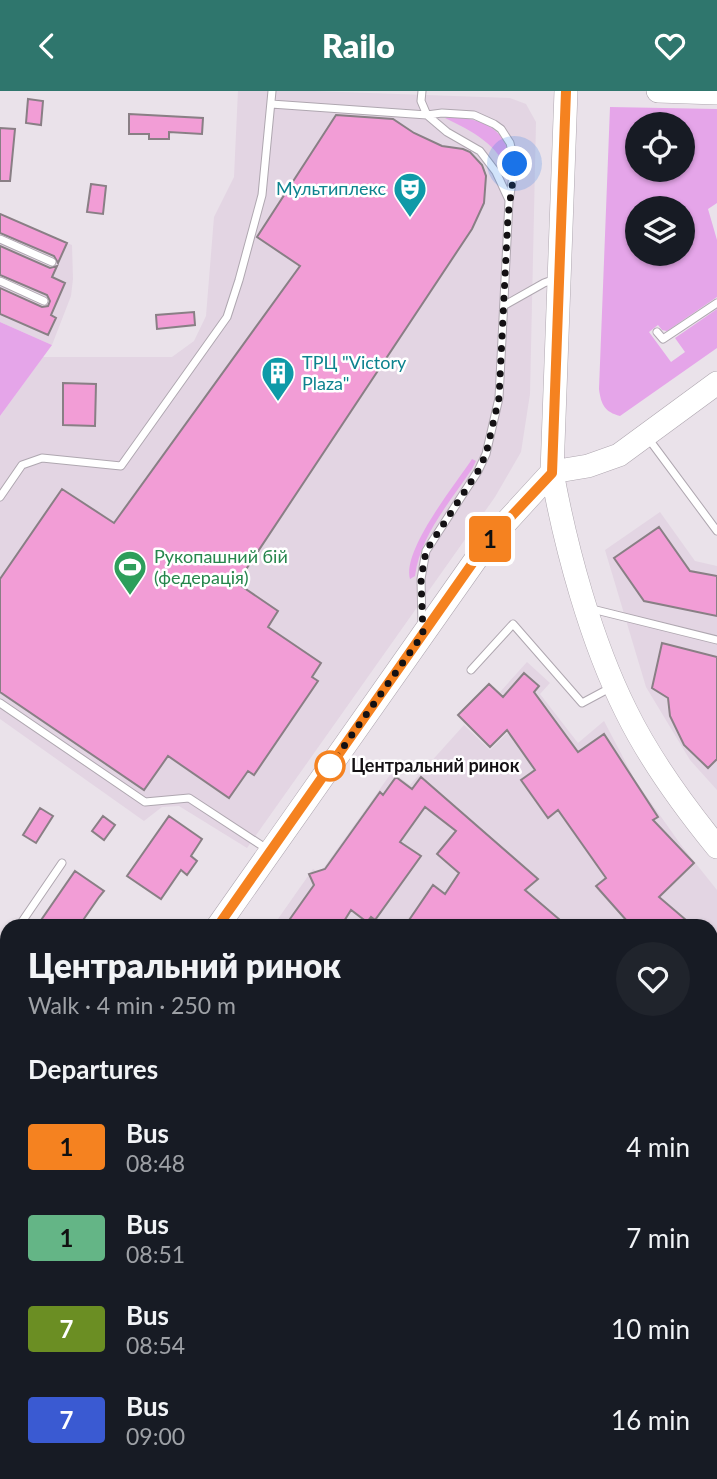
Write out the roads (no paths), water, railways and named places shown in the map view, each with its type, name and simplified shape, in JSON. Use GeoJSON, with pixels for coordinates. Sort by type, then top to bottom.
{"type":"FeatureCollection","features":[{"type":"Feature","properties":{"kind":"main road"},"geometry":{"type":"LineString","coordinates":[[566,91],[552,473],[560,518],[586,607],[614,686],[656,765],[686,809],[717,847]]}},
{"type":"Feature","properties":{"kind":"main road"},"geometry":{"type":"LineString","coordinates":[[658,91],[717,93]]}},
{"type":"Feature","properties":{"kind":"main road"},"geometry":{"type":"LineString","coordinates":[[223,919],[488,541],[552,473],[588,466],[619,454],[717,383]]}},
{"type":"Feature","properties":{"kind":"lane"},"geometry":{"type":"LineString","coordinates":[[0,497],[22,465],[43,458],[121,465],[227,317],[262,195],[272,91]]}},
{"type":"Feature","properties":{"kind":"lane"},"geometry":{"type":"LineString","coordinates":[[422,91],[421,101],[427,115],[447,132],[480,151],[496,172],[509,201]]}},
{"type":"Feature","properties":{"kind":"lane"},"geometry":{"type":"LineString","coordinates":[[271,104],[427,115],[474,115],[501,129],[514,151],[499,398],[486,454],[478,471],[426,551],[421,579],[423,634]]}},
{"type":"Feature","properties":{"kind":"lane"},"geometry":{"type":"LineString","coordinates":[[0,239],[52,262]]}},
{"type":"Feature","properties":{"kind":"lane"},"geometry":{"type":"LineString","coordinates":[[505,305],[559,277]]}},
{"type":"Feature","properties":{"kind":"lane"},"geometry":{"type":"LineString","coordinates":[[0,281],[44,301]]}},
{"type":"Feature","properties":{"kind":"lane"},"geometry":{"type":"LineString","coordinates":[[657,332],[663,339],[717,303]]}},
{"type":"Feature","properties":{"kind":"lane"},"geometry":{"type":"LineString","coordinates":[[645,435],[717,531]]}},
{"type":"Feature","properties":{"kind":"lane"},"geometry":{"type":"LineString","coordinates":[[586,607],[717,640]]}},
{"type":"Feature","properties":{"kind":"lane"},"geometry":{"type":"LineString","coordinates":[[471,670],[513,624],[582,703],[614,686]]}},
{"type":"Feature","properties":{"kind":"lane"},"geometry":{"type":"LineString","coordinates":[[0,703],[145,801],[189,798],[270,851]]}},
{"type":"Feature","properties":{"kind":"lane"},"geometry":{"type":"LineString","coordinates":[[24,919],[62,863]]}},
{"type":"Feature","properties":{"kind":"place","name":"Мультиплекс"},"geometry":{"type":"Point","coordinates":[410,219]}},
{"type":"Feature","properties":{"kind":"place","name":"ТРЦ \"Victory Plaza\""},"geometry":{"type":"Point","coordinates":[278,403]}},
{"type":"Feature","properties":{"kind":"place","name":"Рукопашний бій (федерація)"},"geometry":{"type":"Point","coordinates":[130,597]}},
{"type":"Feature","properties":{"kind":"place","name":"Центральний ринок"},"geometry":{"type":"Point","coordinates":[330,766]}}]}
